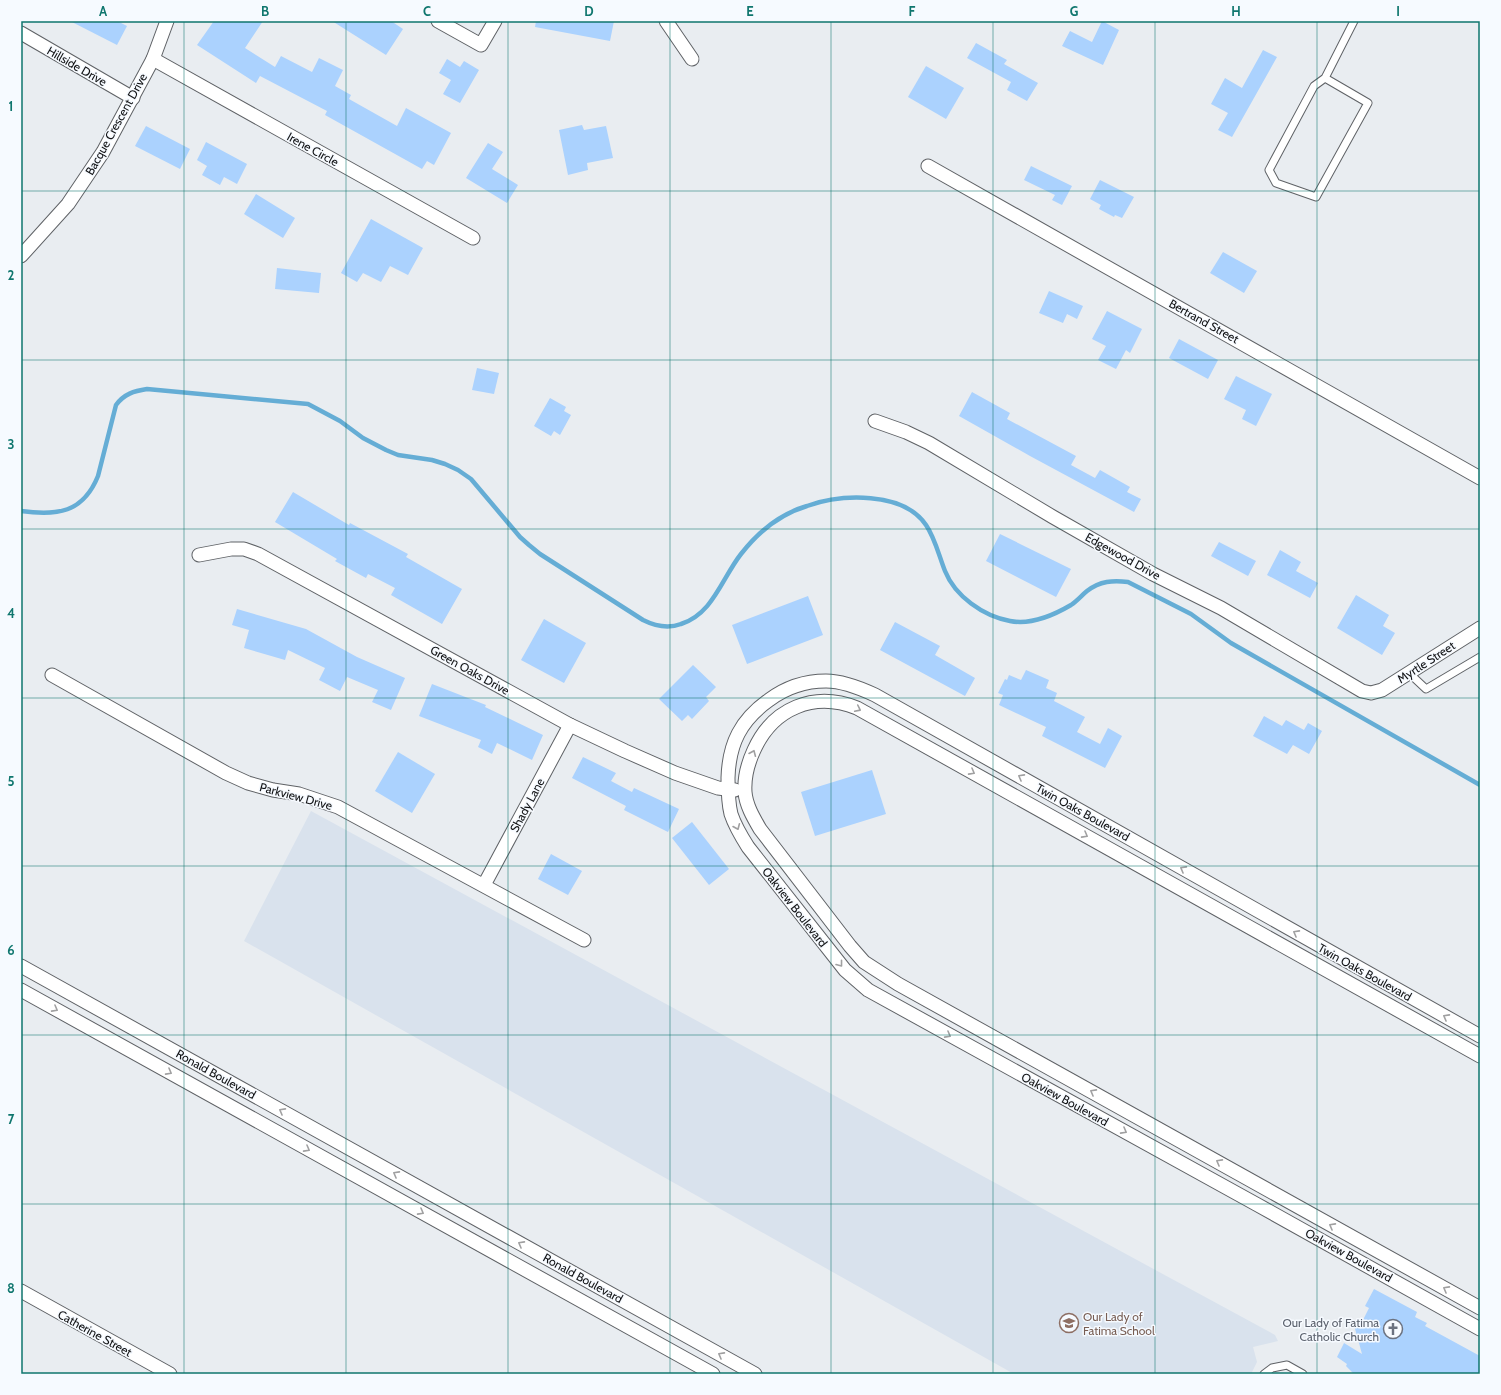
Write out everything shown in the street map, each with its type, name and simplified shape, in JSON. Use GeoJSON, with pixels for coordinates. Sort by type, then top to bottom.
{"type":"FeatureCollection","features":[{"type":"Feature","properties":{"kind":"street","name":"Bacque Crescent Drive"},"geometry":{"type":"LineString","coordinates":[[21,256],[68,204],[103,152],[133,98],[152,59],[167,21]]}},
{"type":"Feature","properties":{"kind":"street"},"geometry":{"type":"LineString","coordinates":[[438,21],[481,45],[495,21]]}},
{"type":"Feature","properties":{"kind":"street"},"geometry":{"type":"LineString","coordinates":[[666,21],[692,59]]}},
{"type":"Feature","properties":{"kind":"street","name":"Hillside Drive"},"geometry":{"type":"LineString","coordinates":[[21,33],[133,98]]}},
{"type":"Feature","properties":{"kind":"street","name":"Irene Circle"},"geometry":{"type":"LineString","coordinates":[[152,59],[473,238]]}},
{"type":"Feature","properties":{"kind":"street","name":"Bertrand Street"},"geometry":{"type":"LineString","coordinates":[[928,166],[1480,478]]}},
{"type":"Feature","properties":{"kind":"street","name":"Edgewood Drive"},"geometry":{"type":"LineString","coordinates":[[875,421],[906,432],[929,443],[1053,517],[1140,566],[1221,608],[1353,686],[1371,693]]}},
{"type":"Feature","properties":{"kind":"street","name":"Green Oaks Drive"},"geometry":{"type":"LineString","coordinates":[[199,555],[231,549],[244,549],[258,554],[570,724],[625,751],[697,781],[728,790],[745,791]]}},
{"type":"Feature","properties":{"kind":"street","name":"Myrtle Street"},"geometry":{"type":"LineString","coordinates":[[1371,693],[1382,690],[1480,628]]}},
{"type":"Feature","properties":{"kind":"street","name":"Parkview Drive"},"geometry":{"type":"LineString","coordinates":[[52,675],[237,778],[248,783],[273,790],[299,794],[338,807],[584,940]]}},
{"type":"Feature","properties":{"kind":"street","name":"Twin Oaks Boulevard"},"geometry":{"type":"LineString","coordinates":[[728,790],[728,764],[734,740],[745,722],[763,704],[779,692],[800,684],[811,682],[839,682],[857,687],[876,695],[1480,1036]]}},
{"type":"Feature","properties":{"kind":"street","name":"Twin Oaks Boulevard"},"geometry":{"type":"LineString","coordinates":[[745,791],[747,770],[751,756],[759,739],[783,713],[798,706],[823,701],[845,703],[858,708],[1480,1056]]}},
{"type":"Feature","properties":{"kind":"street","name":"Shady Lane"},"geometry":{"type":"LineString","coordinates":[[484,885],[570,724]]}},
{"type":"Feature","properties":{"kind":"street","name":"Oakview Boulevard"},"geometry":{"type":"LineString","coordinates":[[728,790],[731,814],[739,833],[748,847],[845,970],[868,990],[1480,1329]]}},
{"type":"Feature","properties":{"kind":"street","name":"Oakview Boulevard"},"geometry":{"type":"LineString","coordinates":[[745,791],[746,799],[753,817],[760,828],[850,946],[864,962],[880,973],[1480,1308]]}},
{"type":"Feature","properties":{"kind":"street","name":"Ronald Boulevard"},"geometry":{"type":"LineString","coordinates":[[21,966],[755,1374]]}},
{"type":"Feature","properties":{"kind":"street","name":"Ronald Boulevard"},"geometry":{"type":"LineString","coordinates":[[21,990],[713,1374]]}},
{"type":"Feature","properties":{"kind":"street"},"geometry":{"type":"LineString","coordinates":[[193,1086],[203,1067]]}},
{"type":"Feature","properties":{"kind":"street"},"geometry":{"type":"LineString","coordinates":[[400,1201],[411,1183]]}},
{"type":"Feature","properties":{"kind":"street","name":"Catherine Street"},"geometry":{"type":"LineString","coordinates":[[21,1291],[170,1374]]}},
{"type":"Feature","properties":{"kind":"street"},"geometry":{"type":"LineString","coordinates":[[616,1320],[626,1302]]}},
{"type":"Feature","properties":{"kind":"lane"},"geometry":{"type":"LineString","coordinates":[[1325,78],[1368,103],[1316,197],[1276,183],[1269,170],[1314,86],[1325,78],[1354,21]]}},
{"type":"Feature","properties":{"kind":"lane"},"geometry":{"type":"LineString","coordinates":[[1409,673],[1426,689],[1480,657]]}},
{"type":"Feature","properties":{"kind":"lane"},"geometry":{"type":"LineString","coordinates":[[1264,1374],[1272,1368],[1287,1365],[1302,1374]]}},
{"type":"Feature","properties":{"kind":"shaded area"},"geometry":{"type":"Polygon","coordinates":[[[311,811],[1275,1335],[1278,1341],[1253,1347],[1257,1362],[1251,1374],[1014,1374],[244,941],[311,811]]]}},
{"type":"Feature","properties":{"kind":"building"},"geometry":{"type":"Polygon","coordinates":[[[70,21],[117,21],[127,26],[117,45],[70,21]]]}},
{"type":"Feature","properties":{"kind":"building"},"geometry":{"type":"Polygon","coordinates":[[[214,21],[263,21],[245,48],[275,67],[281,56],[312,72],[319,58],[343,70],[335,86],[351,95],[349,99],[397,126],[406,108],[451,133],[434,165],[427,161],[422,169],[325,115],[327,111],[260,76],[256,83],[197,45],[214,21]]]}},
{"type":"Feature","properties":{"kind":"building"},"geometry":{"type":"Polygon","coordinates":[[[332,21],[391,21],[403,29],[386,55],[332,21]]]}},
{"type":"Feature","properties":{"kind":"building"},"geometry":{"type":"Polygon","coordinates":[[[536,21],[614,21],[610,41],[535,27],[536,21]]]}},
{"type":"Feature","properties":{"kind":"building"},"geometry":{"type":"Polygon","coordinates":[[[1102,21],[1119,30],[1103,65],[1062,46],[1070,31],[1092,42],[1102,21]]]}},
{"type":"Feature","properties":{"kind":"building"},"geometry":{"type":"Polygon","coordinates":[[[976,43],[1007,60],[1004,64],[1038,83],[1027,101],[1007,90],[1011,82],[967,58],[976,43]]]}},
{"type":"Feature","properties":{"kind":"building"},"geometry":{"type":"Polygon","coordinates":[[[1263,50],[1277,57],[1232,137],[1218,130],[1228,113],[1211,104],[1225,78],[1242,88],[1263,50]]]}},
{"type":"Feature","properties":{"kind":"building"},"geometry":{"type":"Polygon","coordinates":[[[447,59],[460,67],[464,61],[479,70],[460,103],[443,94],[451,80],[439,73],[447,59]]]}},
{"type":"Feature","properties":{"kind":"building"},"geometry":{"type":"Polygon","coordinates":[[[926,66],[964,88],[946,119],[908,97],[926,66]]]}},
{"type":"Feature","properties":{"kind":"building"},"geometry":{"type":"Polygon","coordinates":[[[582,125],[584,130],[606,126],[613,158],[587,163],[588,170],[568,175],[559,130],[582,125]]]}},
{"type":"Feature","properties":{"kind":"building"},"geometry":{"type":"Polygon","coordinates":[[[146,126],[190,149],[180,169],[135,146],[146,126]]]}},
{"type":"Feature","properties":{"kind":"building"},"geometry":{"type":"Polygon","coordinates":[[[206,142],[247,164],[237,184],[224,177],[220,185],[202,175],[207,166],[197,160],[206,142]]]}},
{"type":"Feature","properties":{"kind":"building"},"geometry":{"type":"Polygon","coordinates":[[[488,143],[503,152],[492,169],[518,185],[507,203],[466,178],[488,143]]]}},
{"type":"Feature","properties":{"kind":"building"},"geometry":{"type":"Polygon","coordinates":[[[1031,166],[1072,186],[1062,205],[1052,200],[1055,195],[1024,180],[1031,166]]]}},
{"type":"Feature","properties":{"kind":"building"},"geometry":{"type":"Polygon","coordinates":[[[1100,180],[1134,197],[1122,218],[1115,215],[1114,217],[1099,209],[1101,205],[1090,199],[1100,180]]]}},
{"type":"Feature","properties":{"kind":"building"},"geometry":{"type":"Polygon","coordinates":[[[256,194],[295,218],[283,238],[244,214],[256,194]]]}},
{"type":"Feature","properties":{"kind":"building"},"geometry":{"type":"Polygon","coordinates":[[[371,219],[423,248],[408,275],[390,266],[381,282],[363,273],[357,282],[341,273],[371,219]]]}},
{"type":"Feature","properties":{"kind":"building"},"geometry":{"type":"Polygon","coordinates":[[[1223,252],[1257,271],[1244,293],[1210,273],[1223,252]]]}},
{"type":"Feature","properties":{"kind":"building"},"geometry":{"type":"Polygon","coordinates":[[[277,268],[321,273],[319,293],[275,289],[277,268]]]}},
{"type":"Feature","properties":{"kind":"building"},"geometry":{"type":"Polygon","coordinates":[[[1049,291],[1083,306],[1077,319],[1067,314],[1063,323],[1039,313],[1049,291]]]}},
{"type":"Feature","properties":{"kind":"building"},"geometry":{"type":"Polygon","coordinates":[[[1107,311],[1142,329],[1130,353],[1126,350],[1116,369],[1098,360],[1106,346],[1092,339],[1107,311]]]}},
{"type":"Feature","properties":{"kind":"building"},"geometry":{"type":"Polygon","coordinates":[[[1179,339],[1218,360],[1208,379],[1169,358],[1179,339]]]}},
{"type":"Feature","properties":{"kind":"building"},"geometry":{"type":"Polygon","coordinates":[[[477,368],[499,373],[494,394],[472,390],[477,368]]]}},
{"type":"Feature","properties":{"kind":"building"},"geometry":{"type":"Polygon","coordinates":[[[1236,376],[1272,394],[1256,426],[1242,419],[1246,410],[1224,399],[1236,376]]]}},
{"type":"Feature","properties":{"kind":"building"},"geometry":{"type":"Polygon","coordinates":[[[972,392],[1010,413],[1007,419],[1076,456],[1071,465],[1095,478],[1100,470],[1130,487],[1127,492],[1141,499],[1134,512],[959,416],[972,392]]]}},
{"type":"Feature","properties":{"kind":"building"},"geometry":{"type":"Polygon","coordinates":[[[550,398],[566,407],[564,411],[571,415],[560,435],[554,431],[551,436],[534,426],[550,398]]]}},
{"type":"Feature","properties":{"kind":"building"},"geometry":{"type":"Polygon","coordinates":[[[293,492],[349,525],[350,523],[408,554],[406,557],[462,589],[442,624],[391,595],[395,588],[368,574],[366,578],[335,561],[337,559],[275,522],[293,492]]]}},
{"type":"Feature","properties":{"kind":"building"},"geometry":{"type":"Polygon","coordinates":[[[1000,534],[1071,569],[1056,597],[986,561],[1000,534]]]}},
{"type":"Feature","properties":{"kind":"building"},"geometry":{"type":"Polygon","coordinates":[[[1219,542],[1256,561],[1248,576],[1211,556],[1219,542]]]}},
{"type":"Feature","properties":{"kind":"building"},"geometry":{"type":"Polygon","coordinates":[[[1280,550],[1301,562],[1296,571],[1318,583],[1310,598],[1267,575],[1280,550]]]}},
{"type":"Feature","properties":{"kind":"building"},"geometry":{"type":"Polygon","coordinates":[[[1356,595],[1389,615],[1383,626],[1395,633],[1382,655],[1337,628],[1356,595]]]}},
{"type":"Feature","properties":{"kind":"building"},"geometry":{"type":"Polygon","coordinates":[[[808,596],[823,635],[747,664],[732,625],[808,596]]]}},
{"type":"Feature","properties":{"kind":"building"},"geometry":{"type":"Polygon","coordinates":[[[237,609],[306,629],[357,657],[405,678],[391,710],[372,702],[378,690],[347,677],[340,691],[319,680],[325,668],[288,650],[285,660],[244,648],[249,630],[232,625],[237,609]]]}},
{"type":"Feature","properties":{"kind":"building"},"geometry":{"type":"Polygon","coordinates":[[[544,619],[586,643],[564,683],[521,660],[544,619]]]}},
{"type":"Feature","properties":{"kind":"building"},"geometry":{"type":"Polygon","coordinates":[[[895,622],[940,646],[935,655],[975,678],[965,696],[880,650],[895,622]]]}},
{"type":"Feature","properties":{"kind":"building"},"geometry":{"type":"Polygon","coordinates":[[[693,665],[716,687],[706,697],[709,701],[692,719],[688,715],[682,721],[659,699],[693,665]]]}},
{"type":"Feature","properties":{"kind":"building"},"geometry":{"type":"Polygon","coordinates":[[[1026,670],[1049,680],[1046,688],[1057,693],[1054,701],[1085,717],[1077,732],[1100,744],[1108,728],[1122,736],[1105,768],[1042,736],[1046,727],[999,705],[1003,695],[998,693],[1005,679],[1007,680],[1009,675],[1021,680],[1026,670]]]}},
{"type":"Feature","properties":{"kind":"building"},"geometry":{"type":"Polygon","coordinates":[[[432,684],[486,705],[485,707],[543,735],[532,760],[497,743],[492,754],[478,747],[481,740],[419,716],[432,684]]]}},
{"type":"Feature","properties":{"kind":"building"},"geometry":{"type":"Polygon","coordinates":[[[1264,716],[1282,726],[1286,720],[1304,730],[1308,723],[1322,731],[1309,754],[1293,745],[1287,754],[1253,736],[1264,716]]]}},
{"type":"Feature","properties":{"kind":"building"},"geometry":{"type":"Polygon","coordinates":[[[398,752],[435,774],[412,813],[375,791],[398,752]]]}},
{"type":"Feature","properties":{"kind":"building"},"geometry":{"type":"Polygon","coordinates":[[[583,757],[616,773],[611,781],[632,792],[634,788],[679,809],[668,832],[624,810],[626,806],[572,778],[583,757]]]}},
{"type":"Feature","properties":{"kind":"building"},"geometry":{"type":"Polygon","coordinates":[[[872,770],[886,814],[815,836],[801,792],[872,770]]]}},
{"type":"Feature","properties":{"kind":"building"},"geometry":{"type":"Polygon","coordinates":[[[692,822],[729,869],[709,885],[672,838],[692,822]]]}},
{"type":"Feature","properties":{"kind":"building"},"geometry":{"type":"Polygon","coordinates":[[[551,854],[582,871],[568,895],[538,879],[551,854]]]}},
{"type":"Feature","properties":{"kind":"building","name":"Our Lady of Fatima Catholic Church"},"geometry":{"type":"Polygon","coordinates":[[[1374,1289],[1417,1312],[1415,1317],[1427,1323],[1425,1326],[1480,1356],[1480,1374],[1353,1373],[1346,1366],[1347,1364],[1337,1357],[1344,1343],[1362,1354],[1354,1325],[1361,1324],[1369,1308],[1365,1306],[1374,1289]]]}},
{"type":"Feature","properties":{"kind":"waterway"},"geometry":{"type":"LineString","coordinates":[[21,511],[46,513],[57,512],[77,505],[85,498],[98,476],[116,405],[122,398],[134,392],[147,389],[308,404],[340,421],[363,438],[386,450],[398,455],[432,460],[458,470],[471,479],[520,537],[540,554],[643,620],[652,624],[666,627],[681,624],[692,619],[701,612],[716,594],[741,554],[762,531],[779,519],[797,509],[837,499],[871,498],[887,501],[902,506],[916,514],[926,525],[934,541],[945,571],[956,589],[971,604],[990,615],[1010,621],[1026,622],[1050,616],[1071,605],[1087,591],[1102,583],[1112,581],[1128,582],[1191,614],[1231,643],[1480,785]]}},
{"type":"Feature","properties":{"kind":"place","name":"Our Lady of Fatima School"},"geometry":{"type":"Point","coordinates":[1069,1323]}},
{"type":"Feature","properties":{"kind":"place","name":"Our Lady of Fatima Catholic Church"},"geometry":{"type":"Point","coordinates":[1393,1329]}}]}
